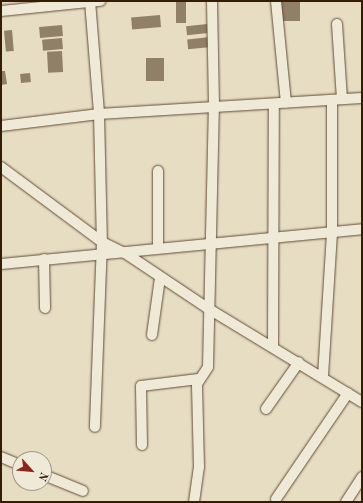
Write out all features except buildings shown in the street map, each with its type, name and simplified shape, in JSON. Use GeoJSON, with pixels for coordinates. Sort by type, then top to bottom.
{"type":"FeatureCollection","features":[{"type":"Feature","properties":{"kind":"street"},"geometry":{"type":"LineString","coordinates":[[1,11],[31,5],[94,1],[99,114],[102,242],[95,427]]}},
{"type":"Feature","properties":{"kind":"street"},"geometry":{"type":"LineString","coordinates":[[142,445],[141,386],[199,379],[208,371],[214,106],[212,1]]}},
{"type":"Feature","properties":{"kind":"street"},"geometry":{"type":"LineString","coordinates":[[276,1],[286,102]]}},
{"type":"Feature","properties":{"kind":"street"},"geometry":{"type":"LineString","coordinates":[[323,376],[332,232],[337,99],[337,24]]}},
{"type":"Feature","properties":{"kind":"street"},"geometry":{"type":"LineString","coordinates":[[1,126],[99,114],[362,98]]}},
{"type":"Feature","properties":{"kind":"street"},"geometry":{"type":"LineString","coordinates":[[273,347],[274,104]]}},
{"type":"Feature","properties":{"kind":"street"},"geometry":{"type":"LineString","coordinates":[[1,167],[102,242],[125,253],[160,278],[209,309],[300,362],[362,402]]}},
{"type":"Feature","properties":{"kind":"street"},"geometry":{"type":"LineString","coordinates":[[158,171],[158,248]]}},
{"type":"Feature","properties":{"kind":"street"},"geometry":{"type":"LineString","coordinates":[[1,264],[362,229]]}},
{"type":"Feature","properties":{"kind":"street"},"geometry":{"type":"LineString","coordinates":[[44,259],[45,308]]}},
{"type":"Feature","properties":{"kind":"street"},"geometry":{"type":"LineString","coordinates":[[152,335],[160,278]]}},
{"type":"Feature","properties":{"kind":"street"},"geometry":{"type":"LineString","coordinates":[[266,409],[300,362]]}},
{"type":"Feature","properties":{"kind":"street"},"geometry":{"type":"LineString","coordinates":[[194,502],[199,477],[197,391],[199,379]]}},
{"type":"Feature","properties":{"kind":"street"},"geometry":{"type":"LineString","coordinates":[[276,499],[348,393]]}},
{"type":"Feature","properties":{"kind":"street"},"geometry":{"type":"LineString","coordinates":[[1,457],[12,462]]}},
{"type":"Feature","properties":{"kind":"street"},"geometry":{"type":"LineString","coordinates":[[346,502],[362,477]]}},
{"type":"Feature","properties":{"kind":"street"},"geometry":{"type":"LineString","coordinates":[[52,478],[83,491]]}}]}
